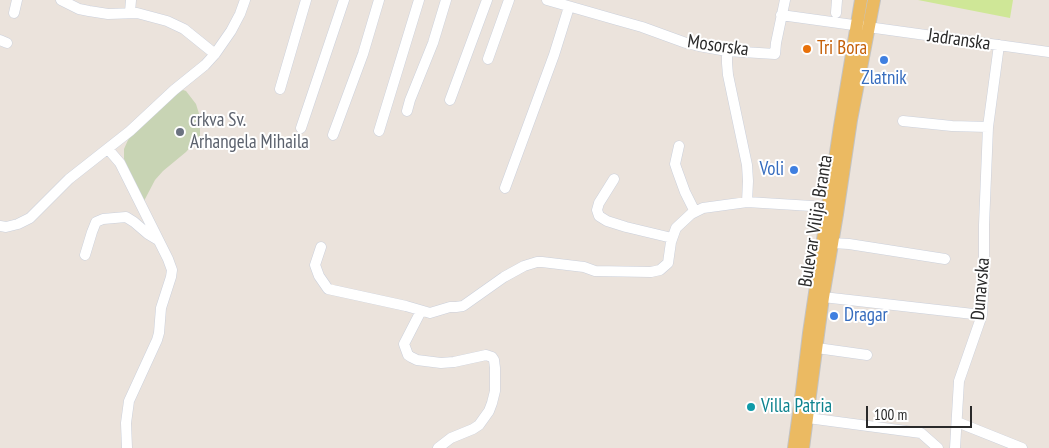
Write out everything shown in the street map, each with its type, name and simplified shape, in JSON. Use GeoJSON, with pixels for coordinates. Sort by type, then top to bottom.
{"type":"FeatureCollection","features":[{"type":"Feature","properties":{"kind":"main road","name":"Bulevar Vilija Branta"},"geometry":{"type":"LineString","coordinates":[[803,448],[823,297],[854,102],[863,27],[861,0]]}},
{"type":"Feature","properties":{"kind":"main road","name":"Bulevar Vilija Branta"},"geometry":{"type":"LineString","coordinates":[[794,448],[809,333],[844,100],[863,27],[874,0]]}},
{"type":"Feature","properties":{"kind":"street"},"geometry":{"type":"LineString","coordinates":[[14,13],[17,0]]}},
{"type":"Feature","properties":{"kind":"street"},"geometry":{"type":"LineString","coordinates":[[61,0],[79,9],[89,11],[108,14],[130,12],[157,18],[184,29],[215,54]]}},
{"type":"Feature","properties":{"kind":"street"},"geometry":{"type":"LineString","coordinates":[[130,12],[132,0]]}},
{"type":"Feature","properties":{"kind":"street"},"geometry":{"type":"LineString","coordinates":[[0,226],[6,227],[18,224],[30,218],[69,179],[130,131],[174,90],[205,65],[232,31],[245,0]]}},
{"type":"Feature","properties":{"kind":"street"},"geometry":{"type":"LineString","coordinates":[[280,90],[306,0]]}},
{"type":"Feature","properties":{"kind":"street"},"geometry":{"type":"LineString","coordinates":[[301,128],[344,0]]}},
{"type":"Feature","properties":{"kind":"street"},"geometry":{"type":"LineString","coordinates":[[333,135],[363,54],[379,0]]}},
{"type":"Feature","properties":{"kind":"street"},"geometry":{"type":"LineString","coordinates":[[379,130],[418,0]]}},
{"type":"Feature","properties":{"kind":"street"},"geometry":{"type":"LineString","coordinates":[[407,110],[433,43],[446,0]]}},
{"type":"Feature","properties":{"kind":"street"},"geometry":{"type":"LineString","coordinates":[[450,100],[487,0]]}},
{"type":"Feature","properties":{"kind":"street"},"geometry":{"type":"LineString","coordinates":[[488,59],[508,0]]}},
{"type":"Feature","properties":{"kind":"street","name":"Mosorska"},"geometry":{"type":"LineString","coordinates":[[550,0],[642,27],[686,43],[712,49],[775,54],[781,15]]}},
{"type":"Feature","properties":{"kind":"street"},"geometry":{"type":"LineString","coordinates":[[785,0],[781,15],[863,27]]}},
{"type":"Feature","properties":{"kind":"street"},"geometry":{"type":"LineString","coordinates":[[836,13],[837,0]]}},
{"type":"Feature","properties":{"kind":"street"},"geometry":{"type":"LineString","coordinates":[[505,188],[554,55],[569,6]]}},
{"type":"Feature","properties":{"kind":"street","name":"Jadranska"},"geometry":{"type":"LineString","coordinates":[[863,27],[1049,52]]}},
{"type":"Feature","properties":{"kind":"street","name":"Dunavska"},"geometry":{"type":"LineString","coordinates":[[955,448],[959,381],[982,315],[988,127],[999,45]]}},
{"type":"Feature","properties":{"kind":"street"},"geometry":{"type":"LineString","coordinates":[[727,50],[728,76],[747,165],[747,202]]}},
{"type":"Feature","properties":{"kind":"street"},"geometry":{"type":"LineString","coordinates":[[903,121],[952,126],[988,127]]}},
{"type":"Feature","properties":{"kind":"street"},"geometry":{"type":"LineString","coordinates":[[120,163],[120,151],[130,131]]}},
{"type":"Feature","properties":{"kind":"street"},"geometry":{"type":"LineString","coordinates":[[679,146],[675,164],[685,192],[695,212]]}},
{"type":"Feature","properties":{"kind":"street"},"geometry":{"type":"LineString","coordinates":[[108,149],[120,163],[172,270],[160,312],[157,340],[129,401],[126,423],[126,448]]}},
{"type":"Feature","properties":{"kind":"street"},"geometry":{"type":"LineString","coordinates":[[614,179],[599,203],[597,210],[599,216],[626,227],[672,238]]}},
{"type":"Feature","properties":{"kind":"street"},"geometry":{"type":"LineString","coordinates":[[321,248],[315,268],[328,289],[406,306],[430,314],[450,306],[463,306],[504,277],[524,266],[537,262],[584,267],[595,271],[655,272],[664,268],[668,263],[672,238],[676,228],[695,212],[709,207],[747,202],[828,207]]}},
{"type":"Feature","properties":{"kind":"street"},"geometry":{"type":"LineString","coordinates":[[86,255],[96,222],[103,218],[126,217],[158,240]]}},
{"type":"Feature","properties":{"kind":"street"},"geometry":{"type":"LineString","coordinates":[[832,243],[945,259]]}},
{"type":"Feature","properties":{"kind":"street"},"geometry":{"type":"LineString","coordinates":[[823,297],[982,315]]}},
{"type":"Feature","properties":{"kind":"street"},"geometry":{"type":"LineString","coordinates":[[421,311],[404,344],[411,358],[441,363],[486,355],[492,357],[495,368],[494,391],[489,411],[479,425],[451,438],[438,448]]}},
{"type":"Feature","properties":{"kind":"street"},"geometry":{"type":"LineString","coordinates":[[817,348],[867,355]]}},
{"type":"Feature","properties":{"kind":"street"},"geometry":{"type":"LineString","coordinates":[[808,418],[921,433],[938,448]]}},
{"type":"Feature","properties":{"kind":"street"},"geometry":{"type":"LineString","coordinates":[[956,422],[1022,448]]}},
{"type":"Feature","properties":{"kind":"green space"},"geometry":{"type":"Polygon","coordinates":[[[918,0],[1013,0],[1010,18],[918,0]]]}},
{"type":"Feature","properties":{"kind":"green space"},"geometry":{"type":"Polygon","coordinates":[[[183,90],[186,91],[196,104],[200,117],[200,136],[186,152],[155,180],[144,201],[124,159],[124,149],[136,130],[183,90]]]}},
{"type":"Feature","properties":{"kind":"place","name":"Tri Bora"},"geometry":{"type":"Point","coordinates":[807,49]}},
{"type":"Feature","properties":{"kind":"place","name":"Zlatnik"},"geometry":{"type":"Point","coordinates":[884,60]}},
{"type":"Feature","properties":{"kind":"place","name":"crkva Sv. Arhangela Mihaila"},"geometry":{"type":"Point","coordinates":[180,132]}},
{"type":"Feature","properties":{"kind":"place","name":"Voli"},"geometry":{"type":"Point","coordinates":[794,170]}},
{"type":"Feature","properties":{"kind":"place","name":"Dragar"},"geometry":{"type":"Point","coordinates":[834,316]}},
{"type":"Feature","properties":{"kind":"place","name":"Villa Patria"},"geometry":{"type":"Point","coordinates":[751,407]}}]}
